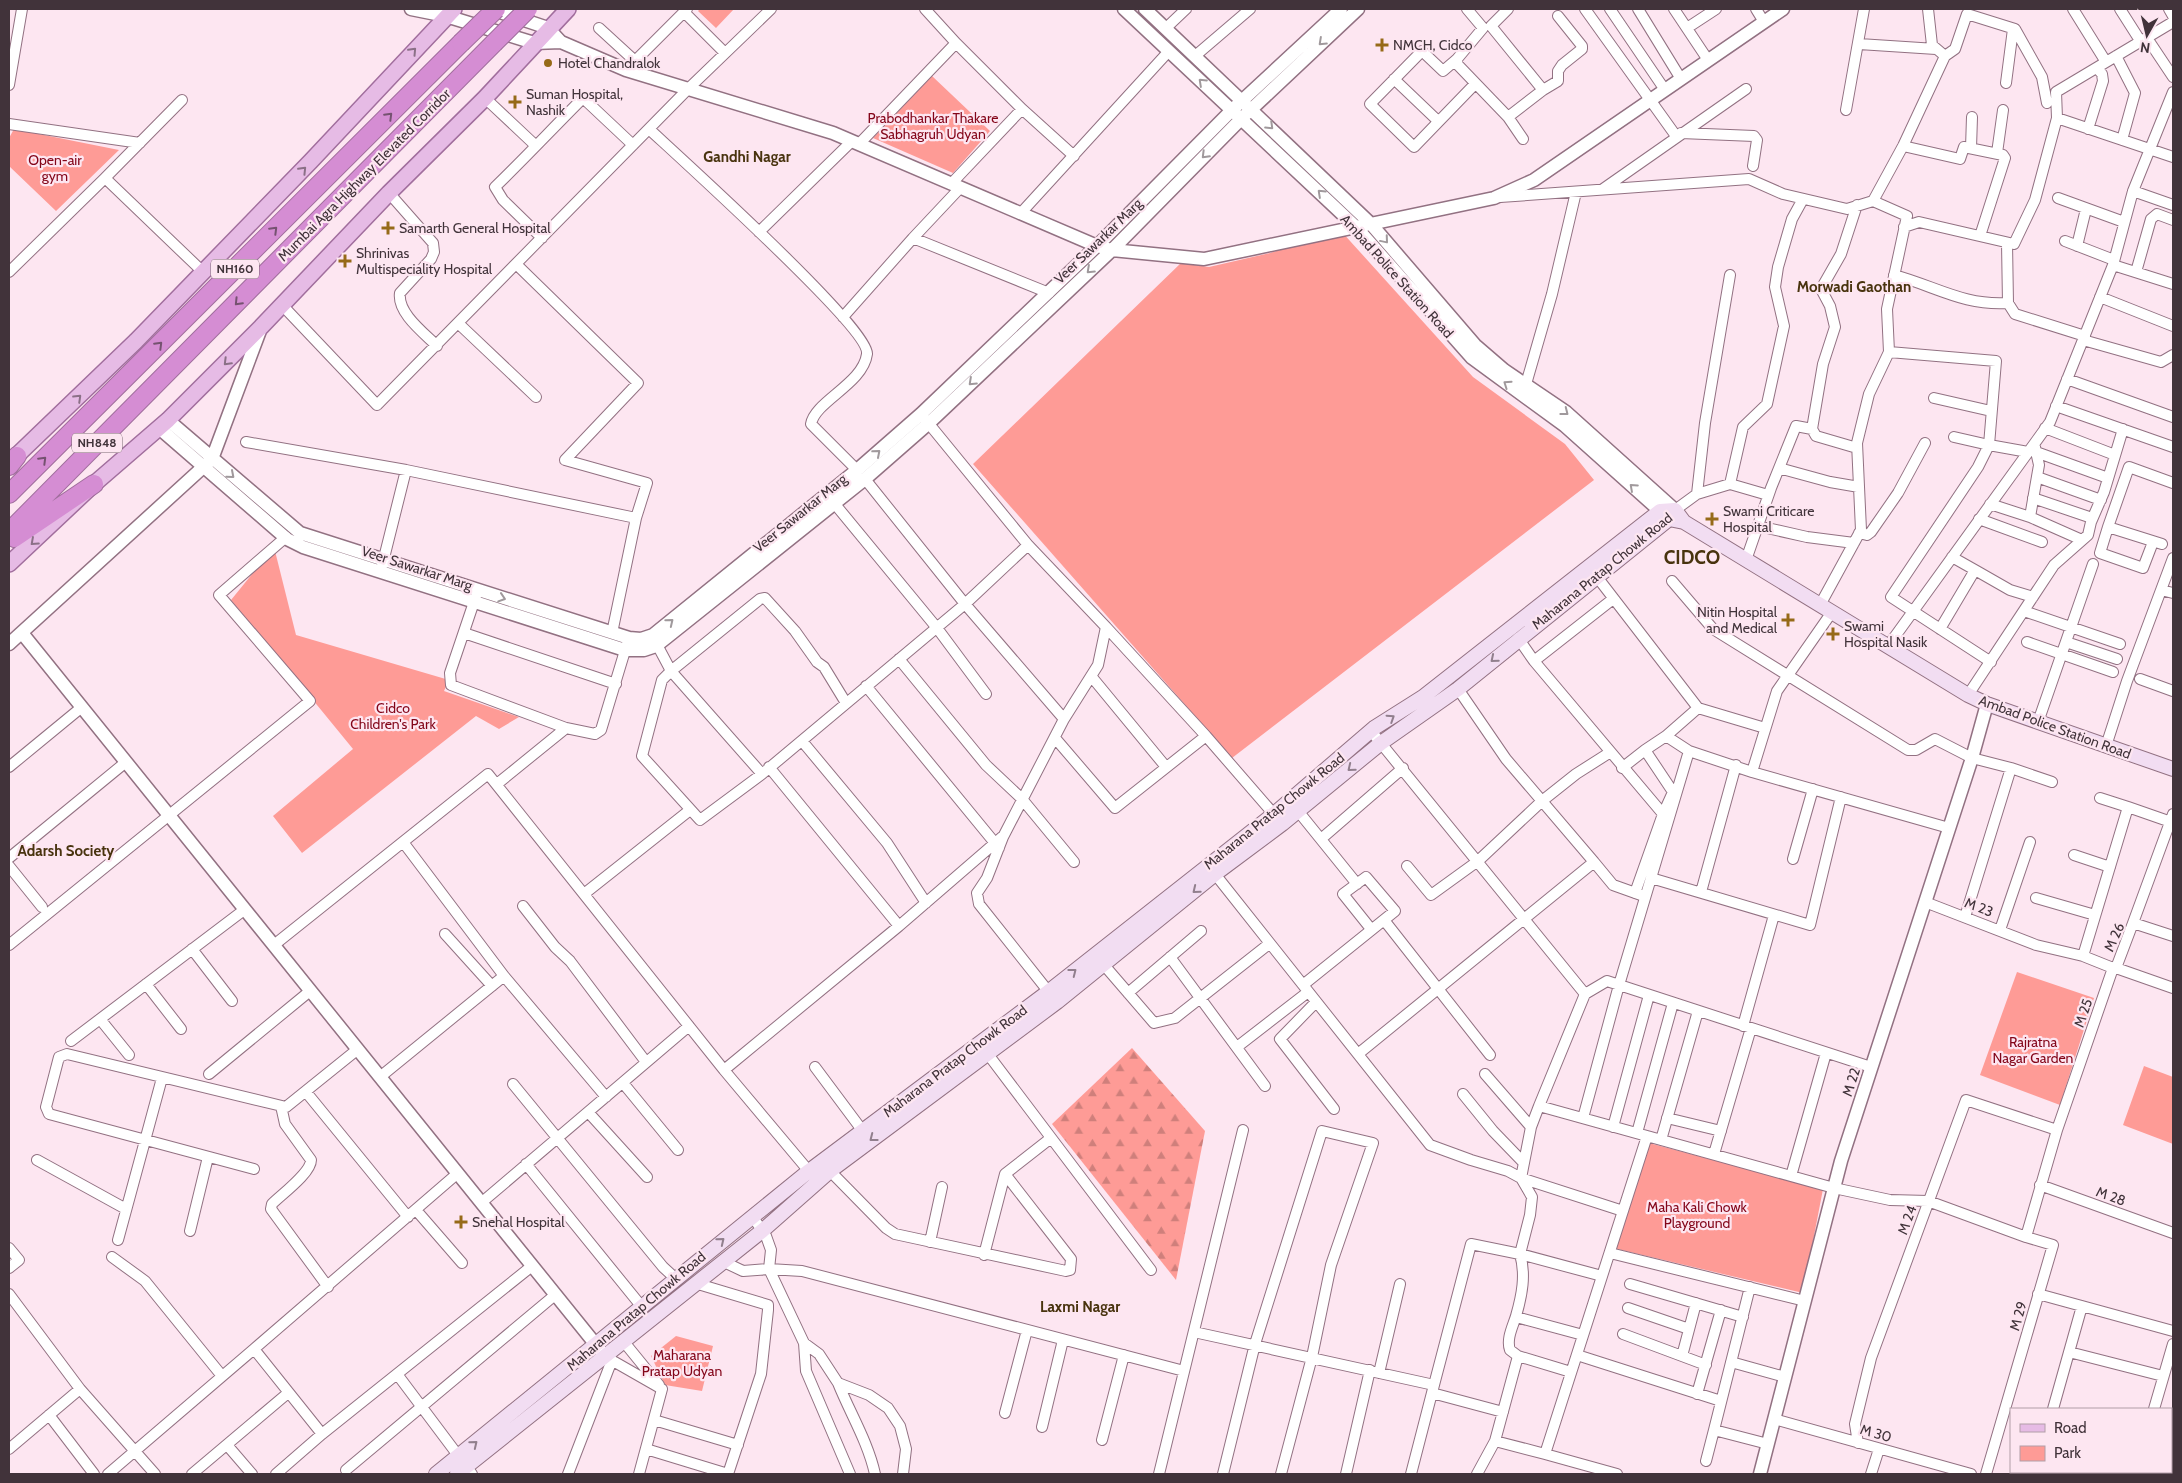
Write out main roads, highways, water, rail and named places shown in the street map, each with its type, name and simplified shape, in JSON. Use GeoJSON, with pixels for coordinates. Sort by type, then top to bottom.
{"type":"FeatureCollection","features":[{"type":"Feature","properties":{"kind":"highway","name":"Mumbai Agra Highway Elevated Corridor"},"geometry":{"type":"LineString","coordinates":[[9,494],[496,9]]}},
{"type":"Feature","properties":{"kind":"highway","name":"Mumbai Agra Highway Elevated Corridor"},"geometry":{"type":"LineString","coordinates":[[9,532],[528,9]]}},
{"type":"Feature","properties":{"kind":"highway"},"geometry":{"type":"LineString","coordinates":[[9,541],[94,484]]}},
{"type":"Feature","properties":{"kind":"main road"},"geometry":{"type":"LineString","coordinates":[[9,564],[94,484],[163,424],[261,327],[389,193],[485,98],[534,43],[568,9]]}},
{"type":"Feature","properties":{"kind":"main road"},"geometry":{"type":"LineString","coordinates":[[12,462],[136,341],[311,161],[450,12]]}},
{"type":"Feature","properties":{"kind":"main road","name":"Ambad Police Station Road"},"geometry":{"type":"LineString","coordinates":[[1668,514],[1968,695],[1987,704],[2173,769]]}},
{"type":"Feature","properties":{"kind":"main road","name":"Maharana Pratap Chowk Road"},"geometry":{"type":"LineString","coordinates":[[604,1354],[642,1307],[752,1216],[813,1176],[830,1171],[1278,819],[1371,731],[1423,697],[1593,572],[1668,514]]}},
{"type":"Feature","properties":{"kind":"main road","name":"Maharana Pratap Chowk Road"},"geometry":{"type":"LineString","coordinates":[[1278,819],[1298,811],[1382,743],[1458,689],[1593,572]]}},
{"type":"Feature","properties":{"kind":"main road","name":"Maharana Pratap Chowk Road"},"geometry":{"type":"LineString","coordinates":[[1053,997],[1104,965],[1211,870]]}},
{"type":"Feature","properties":{"kind":"main road","name":"Maharana Pratap Chowk Road"},"geometry":{"type":"LineString","coordinates":[[436,1474],[463,1468],[604,1354],[624,1342],[762,1232],[813,1176],[862,1130],[984,1049]]}},
{"type":"Feature","properties":{"kind":"place","name":"NMCH, Cidco"},"geometry":{"type":"Point","coordinates":[1382,45]}},
{"type":"Feature","properties":{"kind":"place","name":"Hotel Chandralok"},"geometry":{"type":"Point","coordinates":[548,63]}},
{"type":"Feature","properties":{"kind":"place","name":"Suman Hospital, Nashik"},"geometry":{"type":"Point","coordinates":[515,102]}},
{"type":"Feature","properties":{"kind":"place","name":"Samarth General Hospital"},"geometry":{"type":"Point","coordinates":[388,228]}},
{"type":"Feature","properties":{"kind":"place","name":"Shrinivas Multispeciality Hospital"},"geometry":{"type":"Point","coordinates":[345,261]}},
{"type":"Feature","properties":{"kind":"place","name":"Swami Criticare Hospital"},"geometry":{"type":"Point","coordinates":[1712,519]}},
{"type":"Feature","properties":{"kind":"place","name":"Nitin Hospital and Medical"},"geometry":{"type":"Point","coordinates":[1788,620]}},
{"type":"Feature","properties":{"kind":"place","name":"Swami Hospital Nasik"},"geometry":{"type":"Point","coordinates":[1833,634]}},
{"type":"Feature","properties":{"kind":"place","name":"Snehal Hospital"},"geometry":{"type":"Point","coordinates":[461,1222]}},
{"type":"Feature","properties":{"kind":"district","name":"Gandhi Nagar"},"geometry":{"type":"Point","coordinates":[747,157]}},
{"type":"Feature","properties":{"kind":"district","name":"Morwadi Gaothan"},"geometry":{"type":"Point","coordinates":[1854,287]}},
{"type":"Feature","properties":{"kind":"district","name":"CIDCO"},"geometry":{"type":"Point","coordinates":[1692,557]}},
{"type":"Feature","properties":{"kind":"district","name":"Adarsh Society"},"geometry":{"type":"Point","coordinates":[66,851]}},
{"type":"Feature","properties":{"kind":"district","name":"Laxmi Nagar"},"geometry":{"type":"Point","coordinates":[1080,1307]}},
{"type":"Feature","properties":{"kind":"park label","name":"Prabodhankar Thakare Sabhagruh Udyan"},"geometry":{"type":"Point","coordinates":[933,126]}},
{"type":"Feature","properties":{"kind":"park label","name":"Open-air gym"},"geometry":{"type":"Point","coordinates":[55,168]}},
{"type":"Feature","properties":{"kind":"park label","name":"Cidco Children's Park"},"geometry":{"type":"Point","coordinates":[393,716]}},
{"type":"Feature","properties":{"kind":"park label","name":"Rajratna Nagar Garden"},"geometry":{"type":"Point","coordinates":[2033,1050]}},
{"type":"Feature","properties":{"kind":"park label","name":"Maha Kali Chowk Playground"},"geometry":{"type":"Point","coordinates":[1697,1216]}},
{"type":"Feature","properties":{"kind":"park label","name":"Maharana Pratap Udyan"},"geometry":{"type":"Point","coordinates":[682,1364]}}]}
